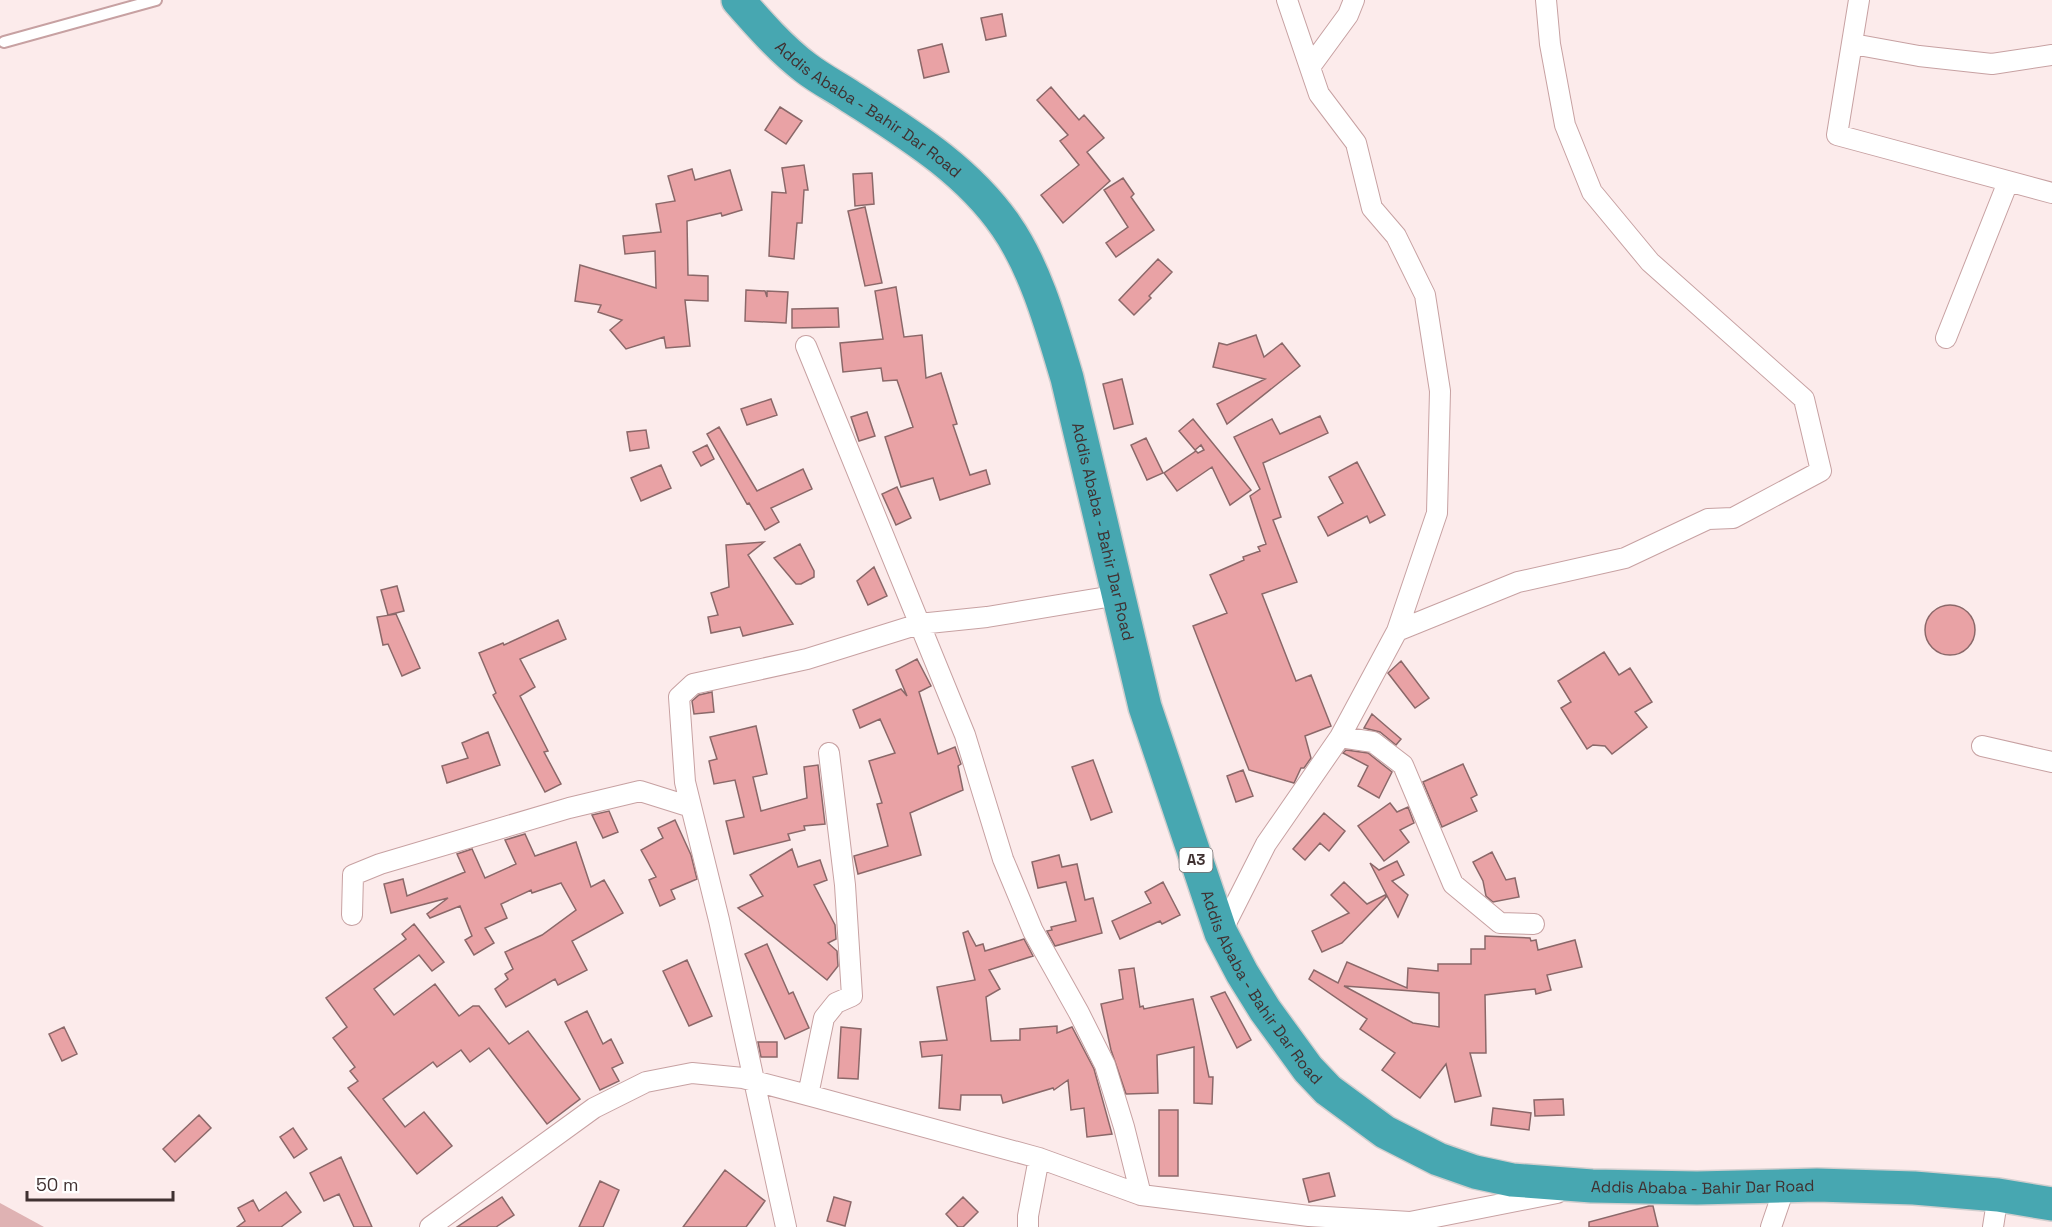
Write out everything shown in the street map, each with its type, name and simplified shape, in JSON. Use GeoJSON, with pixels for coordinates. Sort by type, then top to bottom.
{"type":"FeatureCollection","features":[{"type":"Feature","properties":{"kind":"highway","name":"Addis Ababa - Bahir Dar Road"},"geometry":{"type":"LineString","coordinates":[[738,0],[773,38],[806,68],[924,145],[955,170],[1005,225],[1025,262],[1051,325],[1145,707],[1221,933],[1242,973],[1287,1041],[1308,1069],[1328,1090],[1384,1132],[1438,1159],[1475,1172],[1512,1180],[1592,1186],[1914,1188],[1998,1195],[2052,1204]]}},
{"type":"Feature","properties":{"kind":"street"},"geometry":{"type":"LineString","coordinates":[[1221,933],[1266,843],[1340,737],[1397,631],[1437,513],[1440,391],[1425,295],[1396,236],[1372,208],[1356,143],[1319,94],[1287,0]]}},
{"type":"Feature","properties":{"kind":"street"},"geometry":{"type":"LineString","coordinates":[[1310,67],[1348,15],[1354,0]]}},
{"type":"Feature","properties":{"kind":"street"},"geometry":{"type":"LineString","coordinates":[[1397,631],[1518,582],[1625,558],[1708,519],[1733,518],[1821,471],[1804,399],[1650,262],[1592,192],[1565,125],[1550,44],[1546,0]]}},
{"type":"Feature","properties":{"kind":"street"},"geometry":{"type":"LineString","coordinates":[[1859,0],[1854,44],[1837,135],[2052,193]]}},
{"type":"Feature","properties":{"kind":"street"},"geometry":{"type":"LineString","coordinates":[[1854,44],[1919,56],[1992,64],[2052,55]]}},
{"type":"Feature","properties":{"kind":"street"},"geometry":{"type":"LineString","coordinates":[[1946,338],[2008,182]]}},
{"type":"Feature","properties":{"kind":"street"},"geometry":{"type":"LineString","coordinates":[[806,346],[965,735],[1007,870],[1033,931],[1105,1065],[1125,1127],[1141,1195]]}},
{"type":"Feature","properties":{"kind":"street"},"geometry":{"type":"LineString","coordinates":[[786,1227],[719,920],[685,782],[679,697],[693,684],[807,659],[919,624],[987,617],[1119,595]]}},
{"type":"Feature","properties":{"kind":"street"},"geometry":{"type":"LineString","coordinates":[[1340,737],[1373,742],[1403,765],[1453,884],[1500,923],[1534,924]]}},
{"type":"Feature","properties":{"kind":"street"},"geometry":{"type":"LineString","coordinates":[[1982,746],[2052,762]]}},
{"type":"Feature","properties":{"kind":"street"},"geometry":{"type":"LineString","coordinates":[[808,1095],[824,1018],[836,1003],[852,996],[845,885],[829,753]]}},
{"type":"Feature","properties":{"kind":"street"},"geometry":{"type":"LineString","coordinates":[[352,915],[353,875],[380,864],[569,808],[640,791],[691,807]]}},
{"type":"Feature","properties":{"kind":"street"},"geometry":{"type":"LineString","coordinates":[[430,1227],[594,1108],[646,1082],[692,1073],[754,1080],[1039,1158],[1141,1195],[1380,1224],[1410,1222],[1592,1186]]}},
{"type":"Feature","properties":{"kind":"street"},"geometry":{"type":"LineString","coordinates":[[1028,1227],[1039,1158]]}},
{"type":"Feature","properties":{"kind":"street"},"geometry":{"type":"LineString","coordinates":[[1771,1227],[1785,1186]]}},
{"type":"Feature","properties":{"kind":"street"},"geometry":{"type":"LineString","coordinates":[[1993,1227],[1998,1195]]}},
{"type":"Feature","properties":{"kind":"lane"},"geometry":{"type":"LineString","coordinates":[[4,42],[156,0]]}},
{"type":"Feature","properties":{"kind":"shaded area"},"geometry":{"type":"Polygon","coordinates":[[[0,1203],[44,1227],[0,1227],[0,1203]]]}},
{"type":"Feature","properties":{"kind":"building"},"geometry":{"type":"Polygon","coordinates":[[[1002,14],[1006,36],[986,40],[981,18],[1002,14]]]}},
{"type":"Feature","properties":{"kind":"building"},"geometry":{"type":"Polygon","coordinates":[[[942,44],[949,72],[924,78],[918,50],[942,44]]]}},
{"type":"Feature","properties":{"kind":"building"},"geometry":{"type":"Polygon","coordinates":[[[1051,87],[1079,120],[1084,115],[1104,138],[1087,152],[1110,181],[1063,223],[1041,195],[1079,165],[1060,141],[1068,135],[1037,100],[1051,87]]]}},
{"type":"Feature","properties":{"kind":"building"},"geometry":{"type":"Polygon","coordinates":[[[780,107],[802,121],[786,144],[765,130],[780,107]]]}},
{"type":"Feature","properties":{"kind":"building"},"geometry":{"type":"Polygon","coordinates":[[[804,165],[808,190],[804,190],[802,223],[797,223],[794,259],[769,256],[772,192],[786,193],[782,168],[804,165]]]}},
{"type":"Feature","properties":{"kind":"building"},"geometry":{"type":"Polygon","coordinates":[[[692,169],[695,180],[730,170],[742,210],[722,216],[721,213],[687,221],[688,275],[708,276],[708,301],[685,300],[690,346],[666,348],[664,337],[626,349],[610,330],[622,320],[598,312],[601,305],[575,301],[580,265],[656,288],[655,251],[625,254],[623,236],[661,232],[656,204],[675,201],[668,176],[692,169]]]}},
{"type":"Feature","properties":{"kind":"building"},"geometry":{"type":"Polygon","coordinates":[[[872,173],[874,204],[855,206],[853,174],[872,173]]]}},
{"type":"Feature","properties":{"kind":"building"},"geometry":{"type":"Polygon","coordinates":[[[1123,178],[1134,194],[1131,197],[1154,230],[1116,257],[1106,243],[1128,227],[1104,190],[1123,178]]]}},
{"type":"Feature","properties":{"kind":"building"},"geometry":{"type":"Polygon","coordinates":[[[865,207],[882,283],[865,286],[848,211],[865,207]]]}},
{"type":"Feature","properties":{"kind":"building"},"geometry":{"type":"Polygon","coordinates":[[[1158,259],[1172,272],[1134,315],[1119,300],[1158,259]]]}},
{"type":"Feature","properties":{"kind":"building"},"geometry":{"type":"Polygon","coordinates":[[[896,287],[904,337],[922,335],[926,378],[941,373],[957,424],[953,425],[970,475],[986,470],[990,484],[940,500],[933,478],[901,487],[885,437],[913,427],[897,380],[883,381],[881,368],[843,372],[840,343],[883,339],[875,291],[896,287]]]}},
{"type":"Feature","properties":{"kind":"building"},"geometry":{"type":"Polygon","coordinates":[[[746,290],[765,291],[767,297],[767,291],[788,292],[786,323],[745,321],[746,290]]]}},
{"type":"Feature","properties":{"kind":"building"},"geometry":{"type":"Polygon","coordinates":[[[838,308],[839,327],[792,328],[792,309],[838,308]]]}},
{"type":"Feature","properties":{"kind":"building"},"geometry":{"type":"Polygon","coordinates":[[[1256,335],[1264,357],[1282,343],[1300,366],[1227,424],[1217,404],[1265,379],[1213,367],[1219,343],[1227,345],[1256,335]]]}},
{"type":"Feature","properties":{"kind":"building"},"geometry":{"type":"Polygon","coordinates":[[[1122,379],[1133,424],[1114,429],[1103,384],[1122,379]]]}},
{"type":"Feature","properties":{"kind":"building"},"geometry":{"type":"Polygon","coordinates":[[[771,399],[777,415],[747,425],[741,409],[771,399]]]}},
{"type":"Feature","properties":{"kind":"building"},"geometry":{"type":"Polygon","coordinates":[[[867,412],[875,436],[859,441],[851,417],[867,412]]]}},
{"type":"Feature","properties":{"kind":"building"},"geometry":{"type":"Polygon","coordinates":[[[1320,416],[1328,433],[1263,463],[1281,517],[1273,520],[1297,582],[1262,594],[1296,681],[1311,675],[1331,726],[1305,736],[1311,758],[1304,768],[1301,768],[1294,783],[1249,770],[1193,626],[1227,613],[1210,575],[1244,560],[1243,557],[1260,551],[1258,547],[1266,544],[1250,496],[1260,489],[1234,437],[1272,419],[1280,434],[1320,416]]]}},
{"type":"Feature","properties":{"kind":"building"},"geometry":{"type":"Polygon","coordinates":[[[1193,419],[1251,490],[1230,505],[1212,467],[1177,491],[1164,473],[1196,451],[1198,453],[1204,450],[1201,445],[1195,450],[1179,431],[1193,419]]]}},
{"type":"Feature","properties":{"kind":"building"},"geometry":{"type":"Polygon","coordinates":[[[719,427],[757,491],[803,469],[812,489],[771,508],[779,522],[765,530],[749,503],[747,504],[707,434],[719,427]]]}},
{"type":"Feature","properties":{"kind":"building"},"geometry":{"type":"Polygon","coordinates":[[[646,430],[649,448],[630,451],[627,432],[646,430]]]}},
{"type":"Feature","properties":{"kind":"building"},"geometry":{"type":"Polygon","coordinates":[[[1146,438],[1163,473],[1147,480],[1131,445],[1146,438]]]}},
{"type":"Feature","properties":{"kind":"building"},"geometry":{"type":"Polygon","coordinates":[[[707,445],[714,459],[701,466],[693,452],[707,445]]]}},
{"type":"Feature","properties":{"kind":"building"},"geometry":{"type":"Polygon","coordinates":[[[1357,462],[1385,515],[1370,523],[1367,516],[1328,536],[1318,517],[1343,503],[1329,477],[1357,462]]]}},
{"type":"Feature","properties":{"kind":"building"},"geometry":{"type":"Polygon","coordinates":[[[661,465],[671,488],[641,501],[631,478],[661,465]]]}},
{"type":"Feature","properties":{"kind":"building"},"geometry":{"type":"Polygon","coordinates":[[[897,487],[911,518],[896,525],[882,494],[897,487]]]}},
{"type":"Feature","properties":{"kind":"building"},"geometry":{"type":"Polygon","coordinates":[[[764,542],[748,555],[793,624],[743,636],[740,627],[711,633],[708,617],[718,615],[711,593],[729,587],[726,545],[764,542]]]}},
{"type":"Feature","properties":{"kind":"building"},"geometry":{"type":"Polygon","coordinates":[[[800,544],[814,571],[814,577],[801,584],[796,584],[774,558],[800,544]]]}},
{"type":"Feature","properties":{"kind":"building"},"geometry":{"type":"Polygon","coordinates":[[[874,567],[887,596],[868,605],[857,581],[874,567]]]}},
{"type":"Feature","properties":{"kind":"building"},"geometry":{"type":"Polygon","coordinates":[[[397,586],[404,611],[388,615],[381,590],[397,586]]]}},
{"type":"Feature","properties":{"kind":"building"},"geometry":{"type":"Polygon","coordinates":[[[1950,605],[1968,612],[1975,630],[1968,648],[1950,655],[1932,648],[1925,630],[1932,612],[1950,605]]]}},
{"type":"Feature","properties":{"kind":"building"},"geometry":{"type":"Polygon","coordinates":[[[396,614],[420,668],[402,676],[388,644],[383,645],[377,617],[396,614]]]}},
{"type":"Feature","properties":{"kind":"building"},"geometry":{"type":"Polygon","coordinates":[[[558,620],[566,639],[520,659],[535,687],[520,696],[548,751],[544,752],[561,784],[545,792],[493,695],[496,693],[479,653],[503,643],[504,645],[558,620]]]}},
{"type":"Feature","properties":{"kind":"building"},"geometry":{"type":"Polygon","coordinates":[[[1604,652],[1619,675],[1630,668],[1652,702],[1635,712],[1647,727],[1612,754],[1605,746],[1593,745],[1587,749],[1561,708],[1571,702],[1558,681],[1604,652]]]}},
{"type":"Feature","properties":{"kind":"building"},"geometry":{"type":"Polygon","coordinates":[[[917,659],[931,686],[919,692],[938,754],[955,747],[961,764],[958,766],[963,790],[910,813],[921,855],[858,874],[854,856],[888,846],[877,804],[882,803],[869,761],[895,753],[880,719],[860,728],[853,710],[901,689],[907,696],[896,670],[917,659]]]}},
{"type":"Feature","properties":{"kind":"building"},"geometry":{"type":"Polygon","coordinates":[[[1401,661],[1429,698],[1415,708],[1388,673],[1401,661]]]}},
{"type":"Feature","properties":{"kind":"building"},"geometry":{"type":"Polygon","coordinates":[[[712,692],[714,712],[694,714],[692,701],[699,695],[712,692]]]}},
{"type":"Feature","properties":{"kind":"building"},"geometry":{"type":"Polygon","coordinates":[[[1372,714],[1401,739],[1396,745],[1380,732],[1364,728],[1372,714]]]}},
{"type":"Feature","properties":{"kind":"building"},"geometry":{"type":"Polygon","coordinates":[[[756,726],[767,774],[753,777],[761,811],[807,798],[804,767],[818,765],[825,824],[804,826],[805,830],[788,834],[790,840],[734,854],[726,821],[744,817],[735,780],[714,784],[709,761],[717,759],[710,737],[756,726]]]}},
{"type":"Feature","properties":{"kind":"building"},"geometry":{"type":"Polygon","coordinates":[[[488,732],[500,765],[447,783],[442,766],[468,758],[462,743],[488,732]]]}},
{"type":"Feature","properties":{"kind":"building"},"geometry":{"type":"Polygon","coordinates":[[[1346,750],[1368,753],[1392,772],[1379,798],[1358,786],[1368,766],[1343,753],[1346,750]]]}},
{"type":"Feature","properties":{"kind":"building"},"geometry":{"type":"Polygon","coordinates":[[[1093,760],[1112,812],[1091,820],[1072,767],[1093,760]]]}},
{"type":"Feature","properties":{"kind":"building"},"geometry":{"type":"Polygon","coordinates":[[[1463,764],[1477,795],[1471,798],[1477,811],[1442,827],[1423,782],[1463,764]]]}},
{"type":"Feature","properties":{"kind":"building"},"geometry":{"type":"Polygon","coordinates":[[[1243,770],[1253,796],[1236,802],[1227,776],[1243,770]]]}},
{"type":"Feature","properties":{"kind":"building"},"geometry":{"type":"Polygon","coordinates":[[[1390,803],[1397,812],[1408,807],[1414,823],[1400,830],[1409,842],[1384,861],[1358,826],[1390,803]]]}},
{"type":"Feature","properties":{"kind":"building"},"geometry":{"type":"Polygon","coordinates":[[[609,811],[618,832],[603,838],[592,815],[609,811]]]}},
{"type":"Feature","properties":{"kind":"building"},"geometry":{"type":"Polygon","coordinates":[[[1324,813],[1345,831],[1329,851],[1320,843],[1305,860],[1293,849],[1324,813]]]}},
{"type":"Feature","properties":{"kind":"building"},"geometry":{"type":"Polygon","coordinates":[[[675,820],[691,855],[697,879],[671,890],[675,899],[660,906],[649,880],[656,877],[641,850],[663,838],[658,828],[675,820]]]}},
{"type":"Feature","properties":{"kind":"building"},"geometry":{"type":"Polygon","coordinates":[[[525,834],[535,856],[576,842],[591,887],[604,880],[623,913],[572,941],[587,970],[558,985],[555,979],[506,1007],[495,989],[508,979],[505,974],[513,969],[505,952],[542,935],[576,910],[561,883],[532,893],[531,890],[501,904],[507,918],[485,928],[494,943],[474,955],[465,940],[472,936],[460,906],[430,918],[427,914],[448,898],[391,913],[384,884],[403,879],[407,896],[465,872],[457,854],[472,849],[485,878],[516,864],[505,840],[525,834]]]}},
{"type":"Feature","properties":{"kind":"building"},"geometry":{"type":"Polygon","coordinates":[[[792,849],[798,867],[820,860],[827,880],[814,885],[835,925],[836,939],[828,943],[837,951],[838,966],[827,980],[738,908],[763,896],[750,875],[792,849]]]}},
{"type":"Feature","properties":{"kind":"building"},"geometry":{"type":"Polygon","coordinates":[[[1492,852],[1506,880],[1515,878],[1519,897],[1493,902],[1486,896],[1483,881],[1473,862],[1492,852]]]}},
{"type":"Feature","properties":{"kind":"building"},"geometry":{"type":"Polygon","coordinates":[[[1059,855],[1062,867],[1077,864],[1085,900],[1093,898],[1102,933],[1055,946],[1047,931],[1052,930],[1051,927],[1076,921],[1066,882],[1038,888],[1032,862],[1059,855]]]}},
{"type":"Feature","properties":{"kind":"building"},"geometry":{"type":"Polygon","coordinates":[[[1397,861],[1404,875],[1392,881],[1408,895],[1398,917],[1370,863],[1379,870],[1397,861]]]}},
{"type":"Feature","properties":{"kind":"building"},"geometry":{"type":"Polygon","coordinates":[[[1163,882],[1180,915],[1162,924],[1160,921],[1120,939],[1112,921],[1151,903],[1145,892],[1163,882]]]}},
{"type":"Feature","properties":{"kind":"building"},"geometry":{"type":"Polygon","coordinates":[[[1344,882],[1367,904],[1385,895],[1386,897],[1342,943],[1322,952],[1312,931],[1349,913],[1331,895],[1344,882]]]}},
{"type":"Feature","properties":{"kind":"building"},"geometry":{"type":"Polygon","coordinates":[[[414,924],[444,962],[432,971],[419,955],[374,989],[394,1015],[435,984],[459,1016],[473,1006],[479,1006],[509,1044],[528,1031],[580,1099],[547,1124],[489,1048],[470,1062],[461,1050],[437,1067],[433,1062],[383,1099],[405,1127],[424,1112],[452,1146],[417,1174],[348,1088],[358,1081],[350,1071],[355,1067],[333,1038],[347,1027],[326,998],[406,939],[402,934],[414,924]]]}},
{"type":"Feature","properties":{"kind":"building"},"geometry":{"type":"Polygon","coordinates":[[[968,931],[976,946],[983,944],[985,951],[1024,939],[1033,956],[989,970],[1000,989],[986,997],[991,1041],[1020,1040],[1020,1029],[1057,1026],[1057,1033],[1072,1027],[1094,1069],[1112,1134],[1087,1137],[1084,1108],[1071,1110],[1068,1080],[1054,1090],[1053,1088],[1003,1103],[1001,1095],[961,1095],[960,1110],[939,1108],[942,1055],[922,1057],[920,1042],[947,1040],[937,987],[975,980],[963,933],[968,931]]]}},
{"type":"Feature","properties":{"kind":"building"},"geometry":{"type":"Polygon","coordinates":[[[1485,936],[1530,938],[1531,941],[1536,940],[1538,950],[1575,940],[1582,967],[1547,975],[1551,990],[1536,994],[1535,989],[1485,995],[1486,1053],[1470,1053],[1481,1096],[1455,1102],[1446,1064],[1420,1098],[1382,1070],[1395,1053],[1360,1029],[1367,1019],[1309,979],[1314,970],[1338,983],[1347,962],[1407,988],[1408,968],[1438,971],[1438,964],[1471,964],[1471,949],[1485,949],[1485,936]],[[1344,986],[1413,1023],[1439,1027],[1439,993],[1344,986]]]}},
{"type":"Feature","properties":{"kind":"building"},"geometry":{"type":"Polygon","coordinates":[[[767,944],[789,994],[793,992],[809,1028],[785,1039],[745,954],[767,944]]]}},
{"type":"Feature","properties":{"kind":"building"},"geometry":{"type":"Polygon","coordinates":[[[687,960],[712,1016],[689,1026],[663,971],[687,960]]]}},
{"type":"Feature","properties":{"kind":"building"},"geometry":{"type":"Polygon","coordinates":[[[1134,968],[1140,1007],[1143,1006],[1144,1009],[1193,999],[1209,1077],[1213,1077],[1212,1104],[1194,1103],[1194,1047],[1157,1055],[1158,1093],[1126,1094],[1111,1050],[1101,1004],[1123,999],[1119,970],[1134,968]]]}},
{"type":"Feature","properties":{"kind":"building"},"geometry":{"type":"Polygon","coordinates":[[[1225,992],[1251,1040],[1237,1048],[1211,997],[1225,992]]]}},
{"type":"Feature","properties":{"kind":"building"},"geometry":{"type":"Polygon","coordinates":[[[587,1011],[603,1044],[611,1039],[623,1063],[612,1068],[619,1081],[600,1090],[565,1022],[587,1011]]]}},
{"type":"Feature","properties":{"kind":"building"},"geometry":{"type":"Polygon","coordinates":[[[64,1027],[77,1054],[62,1061],[49,1034],[64,1027]]]}},
{"type":"Feature","properties":{"kind":"building"},"geometry":{"type":"Polygon","coordinates":[[[841,1027],[861,1029],[858,1079],[838,1078],[841,1027]]]}},
{"type":"Feature","properties":{"kind":"building"},"geometry":{"type":"Polygon","coordinates":[[[758,1042],[777,1042],[777,1057],[761,1057],[758,1042]]]}},
{"type":"Feature","properties":{"kind":"building"},"geometry":{"type":"Polygon","coordinates":[[[1563,1099],[1564,1115],[1535,1116],[1534,1100],[1563,1099]]]}},
{"type":"Feature","properties":{"kind":"building"},"geometry":{"type":"Polygon","coordinates":[[[1493,1108],[1531,1113],[1529,1130],[1491,1125],[1493,1108]]]}},
{"type":"Feature","properties":{"kind":"building"},"geometry":{"type":"Polygon","coordinates":[[[1159,1110],[1178,1110],[1178,1176],[1159,1176],[1159,1110]]]}},
{"type":"Feature","properties":{"kind":"building"},"geometry":{"type":"Polygon","coordinates":[[[199,1115],[211,1128],[175,1162],[163,1149],[199,1115]]]}},
{"type":"Feature","properties":{"kind":"building"},"geometry":{"type":"Polygon","coordinates":[[[293,1128],[307,1149],[294,1158],[280,1137],[293,1128]]]}},
{"type":"Feature","properties":{"kind":"building"},"geometry":{"type":"Polygon","coordinates":[[[341,1157],[372,1227],[354,1227],[339,1194],[324,1201],[310,1173],[341,1157]]]}},
{"type":"Feature","properties":{"kind":"building"},"geometry":{"type":"Polygon","coordinates":[[[725,1170],[765,1201],[746,1227],[683,1227],[725,1170]]]}},
{"type":"Feature","properties":{"kind":"building"},"geometry":{"type":"Polygon","coordinates":[[[1329,1173],[1335,1196],[1309,1202],[1303,1179],[1329,1173]]]}},
{"type":"Feature","properties":{"kind":"building"},"geometry":{"type":"Polygon","coordinates":[[[600,1181],[619,1190],[603,1227],[579,1227],[600,1181]]]}},
{"type":"Feature","properties":{"kind":"building"},"geometry":{"type":"Polygon","coordinates":[[[286,1192],[301,1212],[281,1227],[237,1227],[245,1221],[238,1208],[253,1200],[259,1211],[286,1192]]]}},
{"type":"Feature","properties":{"kind":"building"},"geometry":{"type":"Polygon","coordinates":[[[502,1197],[514,1215],[496,1227],[457,1227],[502,1197]]]}},
{"type":"Feature","properties":{"kind":"building"},"geometry":{"type":"Polygon","coordinates":[[[834,1197],[851,1202],[845,1226],[827,1221],[834,1197]]]}},
{"type":"Feature","properties":{"kind":"building"},"geometry":{"type":"Polygon","coordinates":[[[963,1197],[978,1212],[963,1227],[958,1227],[946,1214],[963,1197]]]}},
{"type":"Feature","properties":{"kind":"building"},"geometry":{"type":"Polygon","coordinates":[[[1653,1206],[1658,1227],[1589,1227],[1589,1222],[1653,1206]]]}}]}
